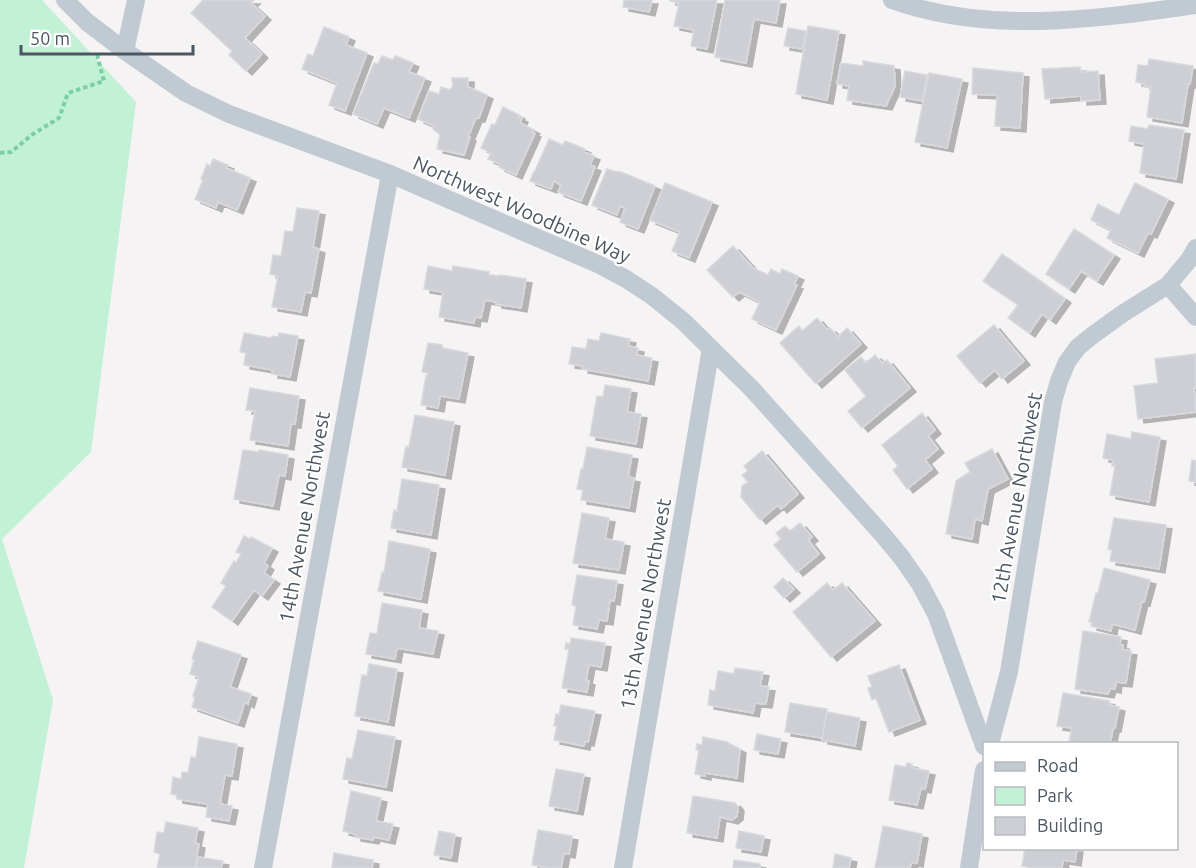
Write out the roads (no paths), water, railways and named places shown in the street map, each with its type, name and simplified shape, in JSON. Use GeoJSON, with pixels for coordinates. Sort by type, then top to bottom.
{"type":"FeatureCollection","features":[{"type":"Feature","properties":{"kind":"street","name":"Northwest Woodbine Way"},"geometry":{"type":"LineString","coordinates":[[65,0],[87,22],[125,51],[186,93],[207,104],[390,174],[600,265],[652,296],[683,321],[752,389],[902,558],[920,584],[936,614],[983,743]]}},
{"type":"Feature","properties":{"kind":"street"},"geometry":{"type":"LineString","coordinates":[[125,51],[136,0]]}},
{"type":"Feature","properties":{"kind":"street"},"geometry":{"type":"LineString","coordinates":[[892,0],[953,16],[999,20],[1114,17],[1196,4]]}},
{"type":"Feature","properties":{"kind":"street","name":"14th Avenue Northwest"},"geometry":{"type":"LineString","coordinates":[[263,868],[390,174]]}},
{"type":"Feature","properties":{"kind":"street","name":"12th Avenue Northwest"},"geometry":{"type":"LineString","coordinates":[[991,742],[1009,672],[1053,402],[1059,381],[1067,362],[1078,347],[1122,314],[1168,285],[1196,248]]}},
{"type":"Feature","properties":{"kind":"street"},"geometry":{"type":"LineString","coordinates":[[1168,285],[1196,317]]}},
{"type":"Feature","properties":{"kind":"street","name":"13th Avenue Northwest"},"geometry":{"type":"LineString","coordinates":[[623,868],[711,348]]}},
{"type":"Feature","properties":{"kind":"street"},"geometry":{"type":"LineString","coordinates":[[969,868],[983,777]]}}]}
